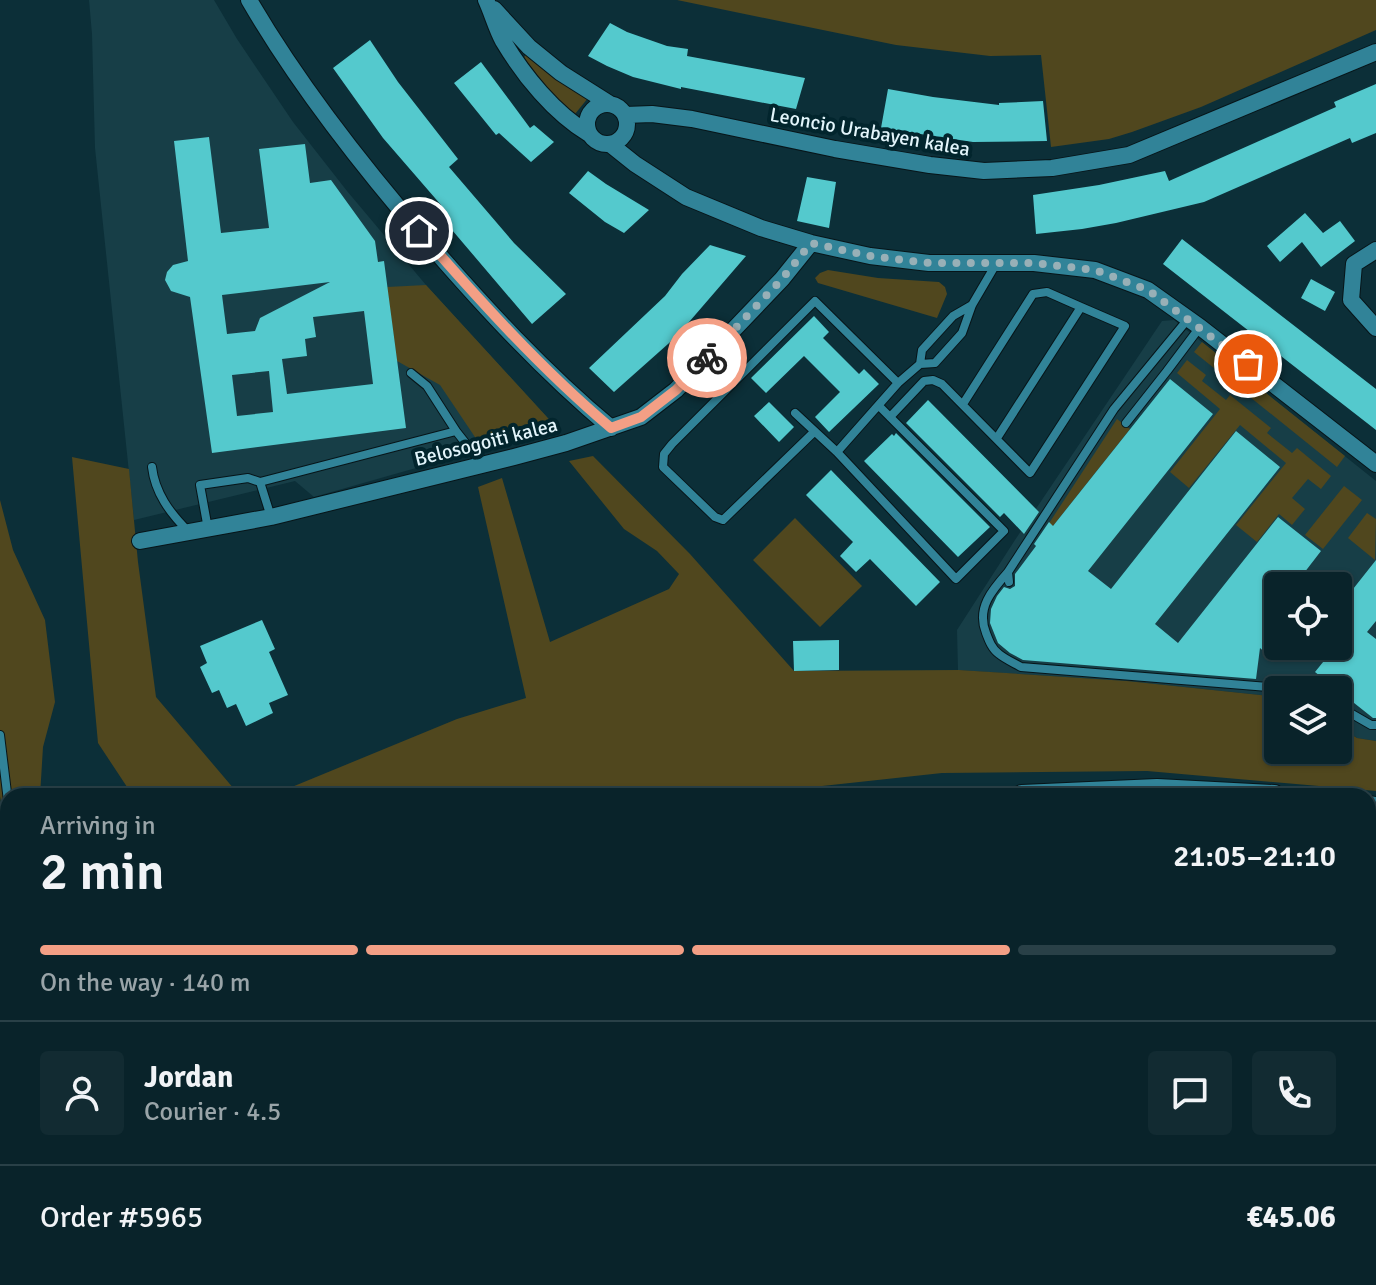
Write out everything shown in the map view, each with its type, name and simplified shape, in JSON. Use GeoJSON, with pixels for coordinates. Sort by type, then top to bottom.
{"type":"FeatureCollection","features":[{"type":"Feature","properties":{"kind":"street"},"geometry":{"type":"LineString","coordinates":[[249,0],[294,68],[381,187],[476,297],[574,397],[611,428]]}},
{"type":"Feature","properties":{"kind":"street"},"geometry":{"type":"LineString","coordinates":[[486,1],[529,47],[561,73],[625,115],[625,133],[617,142],[610,144]]}},
{"type":"Feature","properties":{"kind":"street"},"geometry":{"type":"LineString","coordinates":[[486,1],[502,39],[523,70],[572,124],[597,141],[610,144],[686,197],[761,228],[870,256],[929,263],[1034,263],[1095,270],[1148,290],[1194,322],[1376,464]]}},
{"type":"Feature","properties":{"kind":"street","name":"Leoncio Urabayen kalea"},"geometry":{"type":"LineString","coordinates":[[625,115],[652,114],[692,119],[930,165],[984,171],[1052,168],[1129,155],[1376,52]]}},
{"type":"Feature","properties":{"kind":"street"},"geometry":{"type":"LineString","coordinates":[[589,134],[587,122],[591,111],[600,105],[610,104]]}},
{"type":"Feature","properties":{"kind":"street","name":"Belosogoiti kalea"},"geometry":{"type":"LineString","coordinates":[[140,541],[271,517],[482,465],[566,443],[641,417],[676,390],[782,279],[811,243]]}},
{"type":"Feature","properties":{"kind":"street"},"geometry":{"type":"LineString","coordinates":[[1376,250],[1354,264],[1351,300],[1376,328]]}},
{"type":"Feature","properties":{"kind":"lane"},"geometry":{"type":"LineString","coordinates":[[837,452],[898,383],[920,364],[935,363],[949,349],[962,333],[972,305],[996,264]]}},
{"type":"Feature","properties":{"kind":"lane"},"geometry":{"type":"LineString","coordinates":[[890,417],[924,381],[933,380],[942,384],[963,404],[1030,473],[1125,326],[1047,292],[1033,294],[963,404]]}},
{"type":"Feature","properties":{"kind":"lane"},"geometry":{"type":"LineString","coordinates":[[814,432],[723,520],[715,517],[663,467],[664,454],[672,444],[815,301],[898,383]]}},
{"type":"Feature","properties":{"kind":"lane"},"geometry":{"type":"LineString","coordinates":[[920,364],[922,350],[953,316],[972,305]]}},
{"type":"Feature","properties":{"kind":"lane"},"geometry":{"type":"LineString","coordinates":[[997,438],[1081,307]]}},
{"type":"Feature","properties":{"kind":"lane"},"geometry":{"type":"LineString","coordinates":[[1126,423],[1167,371],[1194,322]]}},
{"type":"Feature","properties":{"kind":"lane"},"geometry":{"type":"LineString","coordinates":[[1194,322],[1114,409],[1008,577],[996,586],[984,604],[983,624],[991,645],[999,654],[1021,667],[1264,687]]}},
{"type":"Feature","properties":{"kind":"lane"},"geometry":{"type":"LineString","coordinates":[[411,373],[427,386],[482,465]]}},
{"type":"Feature","properties":{"kind":"lane"},"geometry":{"type":"LineString","coordinates":[[795,413],[837,452],[956,579],[1004,531],[879,406]]}},
{"type":"Feature","properties":{"kind":"lane"},"geometry":{"type":"LineString","coordinates":[[208,529],[200,485],[248,478],[260,482],[456,431]]}},
{"type":"Feature","properties":{"kind":"lane"},"geometry":{"type":"LineString","coordinates":[[152,467],[159,492],[172,515],[189,532]]}},
{"type":"Feature","properties":{"kind":"lane"},"geometry":{"type":"LineString","coordinates":[[260,482],[271,517]]}},
{"type":"Feature","properties":{"kind":"lane"},"geometry":{"type":"LineString","coordinates":[[1352,714],[1376,725]]}},
{"type":"Feature","properties":{"kind":"lane"},"geometry":{"type":"LineString","coordinates":[[0,735],[6,788]]}},
{"type":"Feature","properties":{"kind":"shaded area"},"geometry":{"type":"Polygon","coordinates":[[[89,0],[214,0],[293,122],[347,191],[426,285],[557,428],[314,497],[295,481],[134,520],[95,148],[89,0]]]}},
{"type":"Feature","properties":{"kind":"shaded area"},"geometry":{"type":"Polygon","coordinates":[[[677,0],[1376,0],[1376,30],[1201,107],[1132,132],[1109,139],[1051,147],[1041,55],[990,56],[896,45],[677,0]]]}},
{"type":"Feature","properties":{"kind":"shaded area"},"geometry":{"type":"Polygon","coordinates":[[[526,53],[588,98],[575,114],[553,96],[524,58],[526,53]]]}},
{"type":"Feature","properties":{"kind":"shaded area"},"geometry":{"type":"Polygon","coordinates":[[[828,270],[878,278],[939,282],[947,294],[937,318],[818,283],[815,278],[828,270]]]}},
{"type":"Feature","properties":{"kind":"shaded area"},"geometry":{"type":"Polygon","coordinates":[[[426,285],[557,428],[483,449],[440,385],[397,361],[387,287],[426,285]]]}},
{"type":"Feature","properties":{"kind":"shaded area"},"geometry":{"type":"Polygon","coordinates":[[[1174,320],[1376,481],[1376,741],[1352,735],[1352,676],[1264,676],[1264,696],[1127,681],[958,670],[957,630],[1162,321],[1174,320]]]}},
{"type":"Feature","properties":{"kind":"shaded area"},"geometry":{"type":"Polygon","coordinates":[[[1202,342],[1345,456],[1337,467],[1194,352],[1202,342]]]}},
{"type":"Feature","properties":{"kind":"shaded area"},"geometry":{"type":"Polygon","coordinates":[[[1187,360],[1206,375],[1202,381],[1226,400],[1230,395],[1271,428],[1267,433],[1292,453],[1297,448],[1331,476],[1321,489],[1308,479],[1292,498],[1305,509],[1292,525],[1279,514],[1257,542],[1236,525],[1286,463],[1240,425],[1189,488],[1170,472],[1220,409],[1177,373],[1187,360]]]}},
{"type":"Feature","properties":{"kind":"shaded area"},"geometry":{"type":"Polygon","coordinates":[[[1117,419],[1130,429],[1045,536],[1042,534],[1117,419]]]}},
{"type":"Feature","properties":{"kind":"shaded area"},"geometry":{"type":"Polygon","coordinates":[[[593,456],[690,554],[794,671],[959,670],[1127,681],[1264,696],[1264,764],[1352,764],[1352,735],[1376,741],[1376,788],[1342,788],[1147,771],[942,773],[804,788],[289,788],[457,719],[526,698],[478,487],[502,478],[550,642],[669,589],[679,574],[657,551],[624,529],[569,461],[593,456]]]}},
{"type":"Feature","properties":{"kind":"shaded area"},"geometry":{"type":"Polygon","coordinates":[[[72,457],[129,469],[156,697],[233,788],[128,788],[98,743],[72,457]]]}},
{"type":"Feature","properties":{"kind":"shaded area"},"geometry":{"type":"Polygon","coordinates":[[[1344,486],[1362,500],[1323,549],[1305,535],[1344,486]]]}},
{"type":"Feature","properties":{"kind":"shaded area"},"geometry":{"type":"Polygon","coordinates":[[[0,500],[13,550],[45,620],[55,702],[43,747],[40,788],[0,788],[0,500]]]}},
{"type":"Feature","properties":{"kind":"shaded area"},"geometry":{"type":"Polygon","coordinates":[[[1367,513],[1376,519],[1375,560],[1348,538],[1367,513]]]}},
{"type":"Feature","properties":{"kind":"shaded area"},"geometry":{"type":"Polygon","coordinates":[[[795,518],[862,586],[820,627],[753,560],[795,518]]]}},
{"type":"Feature","properties":{"kind":"building"},"geometry":{"type":"Polygon","coordinates":[[[610,23],[667,46],[688,49],[687,56],[805,78],[796,109],[681,89],[633,77],[607,66],[588,56],[610,23]]]}},
{"type":"Feature","properties":{"kind":"building"},"geometry":{"type":"Polygon","coordinates":[[[370,40],[398,82],[458,159],[449,167],[514,243],[566,294],[532,324],[435,210],[441,205],[383,138],[333,68],[370,40]]]}},
{"type":"Feature","properties":{"kind":"building"},"geometry":{"type":"Polygon","coordinates":[[[481,62],[530,128],[534,125],[554,142],[531,162],[499,133],[496,135],[454,83],[481,62]]]}},
{"type":"Feature","properties":{"kind":"building"},"geometry":{"type":"Polygon","coordinates":[[[1376,84],[1376,133],[1352,143],[1350,138],[1204,202],[1116,223],[1036,234],[1033,195],[1165,171],[1169,181],[1336,107],[1334,102],[1376,84]]]}},
{"type":"Feature","properties":{"kind":"building"},"geometry":{"type":"Polygon","coordinates":[[[888,89],[999,105],[1043,101],[1047,141],[973,142],[881,128],[888,89]]]}},
{"type":"Feature","properties":{"kind":"building"},"geometry":{"type":"Polygon","coordinates":[[[209,137],[221,233],[269,228],[259,149],[305,144],[310,183],[331,180],[375,241],[378,262],[384,261],[406,428],[212,453],[190,297],[171,291],[165,280],[173,265],[188,261],[174,141],[209,137]],[[330,282],[222,295],[227,334],[255,331],[260,318],[330,282]],[[364,311],[313,317],[316,337],[305,339],[307,356],[282,359],[287,394],[373,384],[364,311]],[[269,371],[232,375],[237,416],[273,412],[269,371]]]}},
{"type":"Feature","properties":{"kind":"building"},"geometry":{"type":"Polygon","coordinates":[[[588,171],[649,210],[624,233],[605,222],[569,193],[588,171]]]}},
{"type":"Feature","properties":{"kind":"building"},"geometry":{"type":"Polygon","coordinates":[[[807,177],[836,182],[829,228],[797,221],[807,177]]]}},
{"type":"Feature","properties":{"kind":"building"},"geometry":{"type":"Polygon","coordinates":[[[1305,213],[1323,233],[1340,221],[1355,241],[1321,267],[1302,242],[1280,262],[1267,246],[1305,213]]]}},
{"type":"Feature","properties":{"kind":"building"},"geometry":{"type":"Polygon","coordinates":[[[1182,239],[1376,389],[1376,430],[1163,264],[1182,239]]]}},
{"type":"Feature","properties":{"kind":"building"},"geometry":{"type":"Polygon","coordinates":[[[710,245],[746,256],[677,336],[614,392],[589,368],[665,296],[710,245]]]}},
{"type":"Feature","properties":{"kind":"building"},"geometry":{"type":"Polygon","coordinates":[[[1311,279],[1335,292],[1325,311],[1301,298],[1311,279]]]}},
{"type":"Feature","properties":{"kind":"building"},"geometry":{"type":"Polygon","coordinates":[[[814,316],[829,332],[823,338],[859,374],[864,369],[879,384],[829,432],[815,417],[840,392],[804,356],[766,393],[751,378],[814,316]]]}},
{"type":"Feature","properties":{"kind":"building"},"geometry":{"type":"Polygon","coordinates":[[[1170,379],[1213,414],[1088,571],[1111,589],[1236,431],[1280,467],[1155,624],[1178,643],[1278,517],[1321,551],[1305,572],[1264,572],[1264,652],[1260,648],[1256,679],[1023,660],[998,643],[990,623],[991,609],[1004,587],[1010,589],[1015,586],[1015,574],[1049,522],[1053,526],[1170,379]]]}},
{"type":"Feature","properties":{"kind":"building"},"geometry":{"type":"Polygon","coordinates":[[[928,400],[1039,512],[1024,534],[1004,513],[1000,517],[906,423],[928,400]]]}},
{"type":"Feature","properties":{"kind":"building"},"geometry":{"type":"Polygon","coordinates":[[[769,402],[794,427],[779,442],[754,416],[769,402]]]}},
{"type":"Feature","properties":{"kind":"building"},"geometry":{"type":"Polygon","coordinates":[[[896,433],[990,527],[958,557],[864,461],[896,433]]]}},
{"type":"Feature","properties":{"kind":"building"},"geometry":{"type":"Polygon","coordinates":[[[831,470],[940,582],[916,606],[870,559],[856,572],[840,556],[853,542],[806,495],[831,470]]]}},
{"type":"Feature","properties":{"kind":"building"},"geometry":{"type":"Polygon","coordinates":[[[1376,560],[1376,621],[1367,632],[1376,639],[1376,718],[1352,701],[1352,676],[1320,676],[1315,672],[1325,660],[1352,660],[1352,590],[1376,560]]]}},
{"type":"Feature","properties":{"kind":"building"},"geometry":{"type":"Polygon","coordinates":[[[262,620],[275,649],[269,652],[288,695],[269,703],[273,713],[246,726],[236,704],[227,708],[219,690],[212,693],[200,667],[207,663],[200,646],[262,620]]]}},
{"type":"Feature","properties":{"kind":"building"},"geometry":{"type":"Polygon","coordinates":[[[839,640],[839,670],[794,671],[793,641],[839,640]]]}},
{"type":"Feature","properties":{"kind":"way so far"},"geometry":{"type":"LineString","coordinates":[[707,358],[782,279],[811,243],[870,256],[929,263],[1034,263],[1095,270],[1148,290],[1248,364]]}},
{"type":"Feature","properties":{"kind":"route"},"geometry":{"type":"LineString","coordinates":[[419,231],[476,297],[574,397],[611,428],[641,417],[676,390],[707,358]]}}]}
